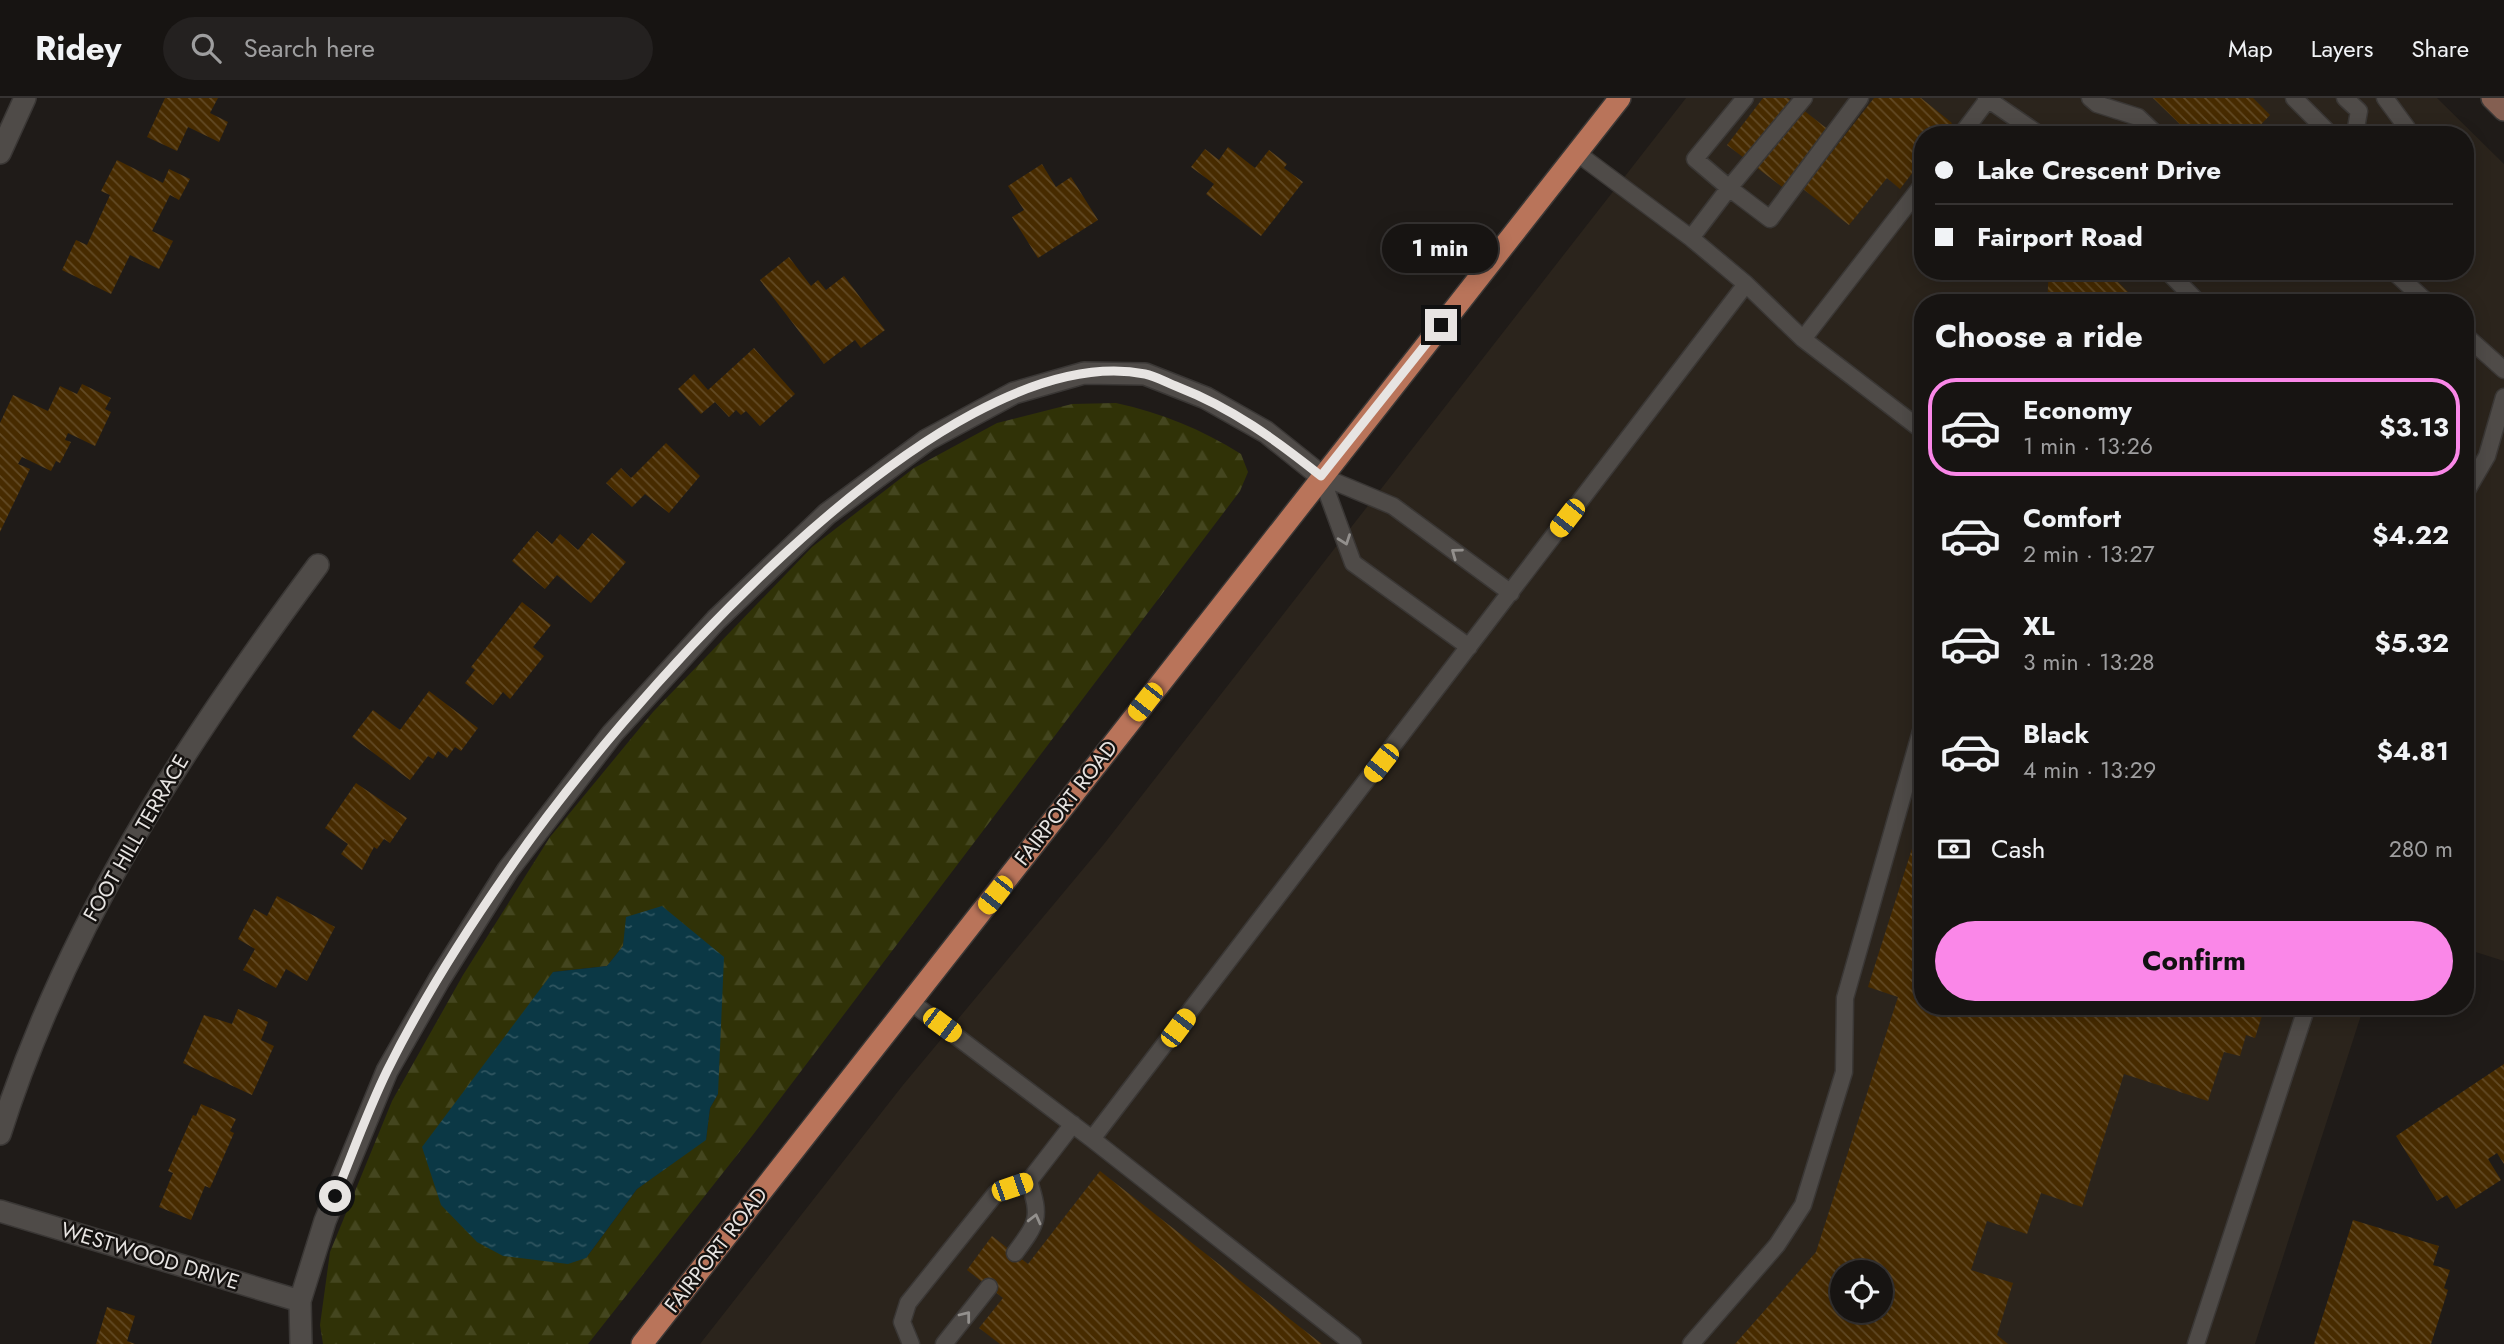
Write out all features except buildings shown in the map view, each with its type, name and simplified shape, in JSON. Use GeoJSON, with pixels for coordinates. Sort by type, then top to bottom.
{"type":"FeatureCollection","features":[{"type":"Feature","properties":{"kind":"main road","name":"FAIRPORT ROAD"},"geometry":{"type":"LineString","coordinates":[[642,1344],[1620,98]]}},
{"type":"Feature","properties":{"kind":"street"},"geometry":{"type":"LineString","coordinates":[[0,153],[25,98]]}},
{"type":"Feature","properties":{"kind":"street"},"geometry":{"type":"LineString","coordinates":[[2492,98],[2504,110]]}},
{"type":"Feature","properties":{"kind":"street"},"geometry":{"type":"LineString","coordinates":[[301,1344],[300,1301],[325,1221],[387,1072],[439,979],[508,870],[612,733],[716,620],[827,514],[927,440],[1014,393],[1084,373],[1145,374],[1206,398],[1266,432],[1321,476]]}},
{"type":"Feature","properties":{"kind":"street","name":"FOOT HILL TERRACE"},"geometry":{"type":"LineString","coordinates":[[0,1135],[20,1071],[64,966],[111,875],[179,761],[317,565]]}},
{"type":"Feature","properties":{"kind":"street","name":"WESTWOOD DRIVE"},"geometry":{"type":"LineString","coordinates":[[0,1211],[300,1301]]}},
{"type":"Feature","properties":{"kind":"lane"},"geometry":{"type":"LineString","coordinates":[[1745,98],[1695,159],[1770,219],[1860,98]]}},
{"type":"Feature","properties":{"kind":"lane"},"geometry":{"type":"LineString","coordinates":[[1691,238],[1804,98]]}},
{"type":"Feature","properties":{"kind":"lane"},"geometry":{"type":"LineString","coordinates":[[1967,126],[1987,98],[2027,126]]}},
{"type":"Feature","properties":{"kind":"lane"},"geometry":{"type":"LineString","coordinates":[[2090,98],[2097,104],[2138,117],[2148,126]]}},
{"type":"Feature","properties":{"kind":"lane"},"geometry":{"type":"LineString","coordinates":[[2294,98],[2323,126]]}},
{"type":"Feature","properties":{"kind":"lane"},"geometry":{"type":"LineString","coordinates":[[2345,98],[2359,111],[2356,126]]}},
{"type":"Feature","properties":{"kind":"lane"},"geometry":{"type":"LineString","coordinates":[[2385,98],[2406,126]]}},
{"type":"Feature","properties":{"kind":"lane"},"geometry":{"type":"LineString","coordinates":[[1577,153],[1691,238],[1746,284],[1803,339],[1914,424]]}},
{"type":"Feature","properties":{"kind":"lane"},"geometry":{"type":"LineString","coordinates":[[1803,339],[1914,196]]}},
{"type":"Feature","properties":{"kind":"lane"},"geometry":{"type":"LineString","coordinates":[[2175,280],[2190,294]]}},
{"type":"Feature","properties":{"kind":"lane"},"geometry":{"type":"LineString","coordinates":[[2403,280],[2418,294]]}},
{"type":"Feature","properties":{"kind":"lane"},"geometry":{"type":"LineString","coordinates":[[1092,1139],[1746,284]]}},
{"type":"Feature","properties":{"kind":"lane"},"geometry":{"type":"LineString","coordinates":[[2474,343],[2504,370]]}},
{"type":"Feature","properties":{"kind":"lane"},"geometry":{"type":"LineString","coordinates":[[2474,478],[2487,456],[2504,397]]}},
{"type":"Feature","properties":{"kind":"lane"},"geometry":{"type":"LineString","coordinates":[[1321,476],[1393,506],[1511,593]]}},
{"type":"Feature","properties":{"kind":"lane"},"geometry":{"type":"LineString","coordinates":[[1321,476],[1353,563],[1469,647]]}},
{"type":"Feature","properties":{"kind":"lane"},"geometry":{"type":"LineString","coordinates":[[1691,1344],[1784,1237],[1803,1205],[1844,1072],[1845,998],[1914,756]]}},
{"type":"Feature","properties":{"kind":"lane"},"geometry":{"type":"LineString","coordinates":[[911,1002],[1073,1124],[1353,1344]]}},
{"type":"Feature","properties":{"kind":"lane"},"geometry":{"type":"LineString","coordinates":[[2196,1344],[2304,1015]]}},
{"type":"Feature","properties":{"kind":"lane"},"geometry":{"type":"LineString","coordinates":[[911,1344],[902,1322],[908,1303],[996,1192],[1029,1181],[1073,1124]]}},
{"type":"Feature","properties":{"kind":"lane"},"geometry":{"type":"LineString","coordinates":[[1015,1253],[1033,1229],[1038,1208],[1029,1181]]}},
{"type":"Feature","properties":{"kind":"lane"},"geometry":{"type":"LineString","coordinates":[[944,1344],[989,1287]]}},
{"type":"Feature","properties":{"kind":"shaded area"},"geometry":{"type":"Polygon","coordinates":[[[1686,98],[2437,98],[2465,126],[1914,126],[1914,280],[2474,280],[2474,134],[2504,164],[2504,961],[2474,952],[2474,294],[1914,294],[1914,1015],[2361,1015],[2255,1344],[700,1344],[903,1085],[1104,844],[1686,98]]]}},
{"type":"Feature","properties":{"kind":"green space"},"geometry":{"type":"Polygon","coordinates":[[[1116,403],[1165,417],[1211,437],[1241,454],[1248,472],[1240,491],[752,1136],[588,1344],[323,1344],[320,1325],[330,1252],[392,1101],[463,975],[550,837],[653,712],[812,547],[914,468],[997,423],[1072,404],[1116,403]],[[627,917],[623,946],[607,966],[553,972],[586,1258],[637,1189],[706,1139],[710,1108],[718,1094],[627,917]]]}},
{"type":"Feature","properties":{"kind":"water"},"geometry":{"type":"Polygon","coordinates":[[[662,906],[724,957],[718,1094],[710,1108],[706,1140],[637,1189],[586,1258],[568,1264],[503,1256],[477,1242],[441,1205],[422,1147],[553,972],[607,966],[623,946],[626,917],[662,906]]]}},
{"type":"Feature","properties":{"kind":"route"},"geometry":{"type":"LineString","coordinates":[[335,1196],[387,1072],[439,979],[508,870],[612,733],[716,620],[827,514],[927,440],[1014,393],[1084,373],[1145,374],[1206,398],[1266,432],[1321,476],[1441,325]]}}]}
